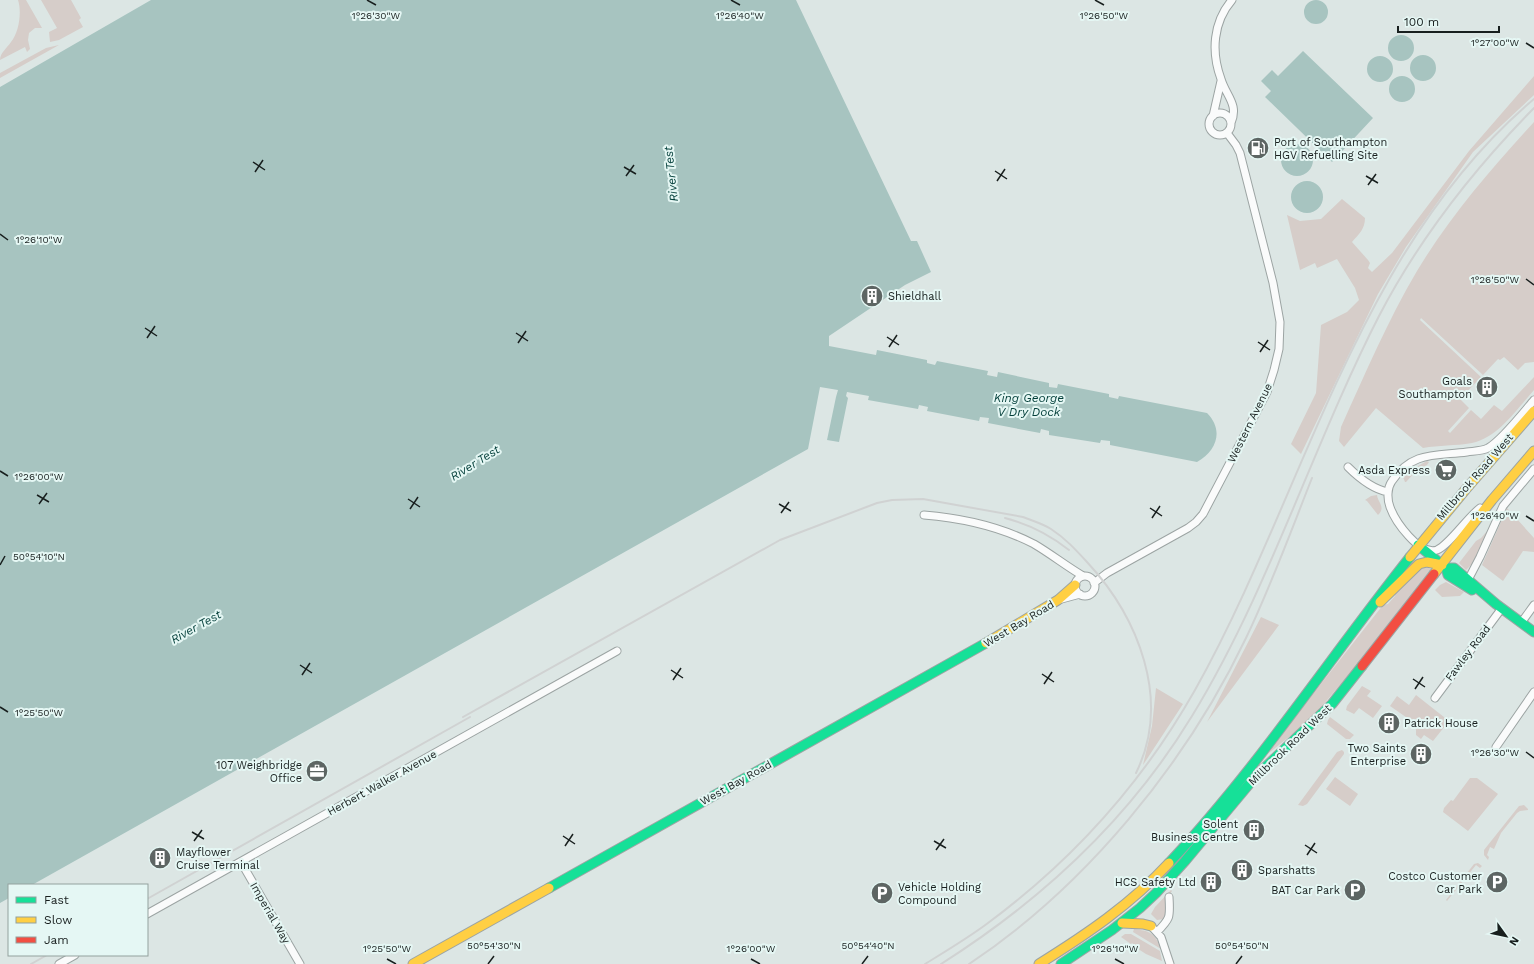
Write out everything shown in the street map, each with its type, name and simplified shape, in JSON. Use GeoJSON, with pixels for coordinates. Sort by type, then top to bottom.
{"type":"FeatureCollection","features":[{"type":"Feature","properties":{"kind":"main road","name":"Millbrook Road West"},"geometry":{"type":"LineString","coordinates":[[1039,964],[1085,936],[1130,901],[1161,872],[1202,827],[1255,762],[1418,545],[1469,484],[1534,411]]}},
{"type":"Feature","properties":{"kind":"main road","name":"Millbrook Road West"},"geometry":{"type":"LineString","coordinates":[[1061,964],[1122,923],[1167,882],[1255,777],[1317,720],[1332,704],[1444,566],[1492,500],[1534,451]]}},
{"type":"Feature","properties":{"kind":"main road"},"geometry":{"type":"LineString","coordinates":[[1418,545],[1444,566],[1449,576],[1499,606]]}},
{"type":"Feature","properties":{"kind":"main road"},"geometry":{"type":"LineString","coordinates":[[1358,624],[1419,564],[1427,562],[1454,568],[1499,606],[1534,632]]}},
{"type":"Feature","properties":{"kind":"main road","name":"West Bay Road"},"geometry":{"type":"LineString","coordinates":[[414,964],[1008,631],[1058,600],[1075,584]]}},
{"type":"Feature","properties":{"kind":"main road"},"geometry":{"type":"LineString","coordinates":[[1148,900],[1147,914],[1154,929]]}},
{"type":"Feature","properties":{"kind":"main road"},"geometry":{"type":"LineString","coordinates":[[1122,923],[1143,924],[1154,929]]}},
{"type":"Feature","properties":{"kind":"street"},"geometry":{"type":"LineString","coordinates":[[1221,81],[1213,116],[1209,125],[1212,131],[1221,135],[1230,130],[1234,110],[1221,81],[1215,51],[1216,33],[1219,19],[1232,0]]}},
{"type":"Feature","properties":{"kind":"street"},"geometry":{"type":"LineString","coordinates":[[1213,116],[1219,114],[1225,115],[1231,123]]}},
{"type":"Feature","properties":{"kind":"street","name":"Western Avenue"},"geometry":{"type":"LineString","coordinates":[[1094,583],[1107,574],[1188,528],[1200,518],[1215,493],[1267,392],[1274,370],[1279,349],[1280,322],[1273,283],[1240,154],[1236,145],[1227,133]]}},
{"type":"Feature","properties":{"kind":"street"},"geometry":{"type":"LineString","coordinates":[[1418,545],[1406,533],[1390,507],[1388,492],[1389,486],[1400,471],[1416,460],[1433,454],[1442,455],[1486,449],[1496,441],[1534,400]]}},
{"type":"Feature","properties":{"kind":"street"},"geometry":{"type":"LineString","coordinates":[[1348,467],[1375,488],[1388,492]]}},
{"type":"Feature","properties":{"kind":"street"},"geometry":{"type":"LineString","coordinates":[[1468,580],[1503,506],[1533,471]]}},
{"type":"Feature","properties":{"kind":"street","name":"Millbrook Road West"},"geometry":{"type":"LineString","coordinates":[[1418,545],[1431,550],[1437,550],[1448,541],[1469,517],[1492,500]]}},
{"type":"Feature","properties":{"kind":"street"},"geometry":{"type":"LineString","coordinates":[[924,515],[960,520],[987,526],[1011,534],[1033,544],[1052,555],[1065,566],[1083,576],[1088,577],[1095,586],[1092,592],[1087,595],[1080,594],[1076,590],[1075,584],[1065,566]]}},
{"type":"Feature","properties":{"kind":"street"},"geometry":{"type":"LineString","coordinates":[[1075,584],[1083,576]]}},
{"type":"Feature","properties":{"kind":"street","name":"West Bay Road"},"geometry":{"type":"LineString","coordinates":[[1058,600],[1080,594]]}},
{"type":"Feature","properties":{"kind":"street"},"geometry":{"type":"LineString","coordinates":[[1521,623],[1534,605]]}},
{"type":"Feature","properties":{"kind":"street","name":"Fawley Road"},"geometry":{"type":"LineString","coordinates":[[1435,698],[1499,606]]}},
{"type":"Feature","properties":{"kind":"street","name":"Herbert Walker Avenue"},"geometry":{"type":"LineString","coordinates":[[148,913],[617,651]]}},
{"type":"Feature","properties":{"kind":"street"},"geometry":{"type":"LineString","coordinates":[[1496,747],[1534,692]]}},
{"type":"Feature","properties":{"kind":"street","name":"Imperial Way"},"geometry":{"type":"LineString","coordinates":[[241,862],[300,964]]}},
{"type":"Feature","properties":{"kind":"street"},"geometry":{"type":"LineString","coordinates":[[1169,897],[1170,914],[1168,919],[1154,929],[1161,937],[1170,964]]}},
{"type":"Feature","properties":{"kind":"street"},"geometry":{"type":"LineString","coordinates":[[59,964],[73,956]]}},
{"type":"Feature","properties":{"kind":"shaded area"},"geometry":{"type":"Polygon","coordinates":[[[18,0],[26,0],[42,28],[35,28],[29,33],[28,40],[30,49],[27,52],[25,47],[0,60],[2,53],[14,38],[18,27],[20,10],[18,0]]]}},
{"type":"Feature","properties":{"kind":"shaded area"},"geometry":{"type":"Polygon","coordinates":[[[41,0],[71,0],[81,18],[79,20],[83,27],[59,40],[50,42],[49,32],[57,28],[41,0]]]}},
{"type":"Feature","properties":{"kind":"shaded area"},"geometry":{"type":"Polygon","coordinates":[[[59,45],[0,78],[0,73],[46,48],[59,45]]]}},
{"type":"Feature","properties":{"kind":"shaded area"},"geometry":{"type":"Polygon","coordinates":[[[1534,76],[1534,95],[1473,152],[1406,247],[1378,294],[1301,454],[1291,444],[1316,393],[1321,325],[1347,312],[1359,300],[1355,288],[1337,259],[1317,268],[1315,263],[1300,270],[1287,215],[1300,221],[1321,219],[1342,199],[1365,218],[1363,228],[1352,242],[1370,263],[1368,268],[1372,272],[1392,253],[1469,151],[1534,76]]]}},
{"type":"Feature","properties":{"kind":"shaded area"},"geometry":{"type":"Polygon","coordinates":[[[1534,122],[1534,362],[1525,363],[1518,370],[1504,357],[1500,360],[1498,359],[1483,375],[1421,318],[1420,320],[1481,377],[1460,399],[1469,408],[1448,431],[1450,433],[1471,410],[1481,419],[1494,405],[1502,411],[1534,377],[1534,390],[1499,429],[1481,440],[1472,443],[1423,448],[1376,408],[1344,447],[1339,441],[1341,427],[1387,328],[1417,271],[1457,212],[1502,157],[1534,122]]]}},
{"type":"Feature","properties":{"kind":"shaded area"},"geometry":{"type":"Polygon","coordinates":[[[1427,461],[1429,462],[1427,465],[1418,469],[1405,482],[1403,477],[1411,470],[1427,461]]]}},
{"type":"Feature","properties":{"kind":"shaded area"},"geometry":{"type":"Polygon","coordinates":[[[1377,495],[1381,505],[1381,510],[1378,515],[1365,500],[1371,496],[1377,495]]]}},
{"type":"Feature","properties":{"kind":"shaded area"},"geometry":{"type":"Polygon","coordinates":[[[1507,508],[1534,538],[1534,552],[1523,551],[1503,581],[1482,565],[1507,508]]]}},
{"type":"Feature","properties":{"kind":"shaded area"},"geometry":{"type":"Polygon","coordinates":[[[1488,530],[1477,559],[1466,570],[1459,563],[1476,541],[1488,530]]]}},
{"type":"Feature","properties":{"kind":"shaded area"},"geometry":{"type":"Polygon","coordinates":[[[1427,566],[1431,570],[1362,659],[1311,719],[1269,753],[1295,717],[1383,605],[1388,604],[1395,596],[1396,591],[1417,569],[1427,566]]]}},
{"type":"Feature","properties":{"kind":"shaded area"},"geometry":{"type":"Polygon","coordinates":[[[1446,582],[1464,592],[1460,596],[1442,597],[1435,590],[1446,582]]]}},
{"type":"Feature","properties":{"kind":"shaded area"},"geometry":{"type":"Polygon","coordinates":[[[1261,617],[1279,625],[1207,722],[1261,617]]]}},
{"type":"Feature","properties":{"kind":"shaded area"},"geometry":{"type":"Polygon","coordinates":[[[1362,686],[1371,691],[1367,696],[1382,706],[1373,718],[1359,708],[1354,714],[1346,710],[1347,706],[1362,686]]]}},
{"type":"Feature","properties":{"kind":"shaded area"},"geometry":{"type":"Polygon","coordinates":[[[1156,688],[1183,704],[1143,765],[1152,726],[1156,688]]]}},
{"type":"Feature","properties":{"kind":"shaded area"},"geometry":{"type":"Polygon","coordinates":[[[1416,695],[1449,721],[1433,741],[1424,735],[1421,739],[1416,735],[1416,724],[1390,706],[1397,696],[1409,705],[1416,695]]]}},
{"type":"Feature","properties":{"kind":"shaded area"},"geometry":{"type":"Polygon","coordinates":[[[1330,717],[1354,735],[1350,739],[1346,739],[1327,724],[1330,717]]]}},
{"type":"Feature","properties":{"kind":"shaded area"},"geometry":{"type":"Polygon","coordinates":[[[1342,750],[1344,754],[1307,804],[1303,806],[1298,805],[1337,752],[1342,750]]]}},
{"type":"Feature","properties":{"kind":"shaded area"},"geometry":{"type":"Polygon","coordinates":[[[1335,777],[1358,794],[1350,806],[1326,789],[1335,777]]]}},
{"type":"Feature","properties":{"kind":"shaded area"},"geometry":{"type":"Polygon","coordinates":[[[1470,778],[1477,778],[1498,794],[1468,831],[1443,812],[1444,808],[1451,800],[1453,801],[1470,778]]]}},
{"type":"Feature","properties":{"kind":"shaded area"},"geometry":{"type":"Polygon","coordinates":[[[1524,805],[1528,810],[1517,813],[1501,833],[1494,849],[1490,847],[1487,855],[1489,857],[1488,860],[1484,855],[1484,850],[1519,806],[1524,805]]]}},
{"type":"Feature","properties":{"kind":"shaded area"},"geometry":{"type":"Polygon","coordinates":[[[1478,863],[1482,866],[1480,868],[1476,865],[1447,901],[1446,900],[1474,864],[1478,863]]]}},
{"type":"Feature","properties":{"kind":"shaded area"},"geometry":{"type":"Polygon","coordinates":[[[1171,890],[1172,891],[1167,899],[1166,915],[1164,919],[1157,920],[1151,914],[1155,907],[1171,890]]]}},
{"type":"Feature","properties":{"kind":"shaded area"},"geometry":{"type":"Polygon","coordinates":[[[1134,929],[1151,933],[1159,943],[1161,949],[1133,932],[1134,929]]]}},
{"type":"Feature","properties":{"kind":"shaded area"},"geometry":{"type":"Polygon","coordinates":[[[1125,934],[1131,934],[1160,951],[1162,961],[1146,954],[1135,947],[1136,946],[1132,943],[1131,944],[1121,937],[1125,934]]]}},
{"type":"Feature","properties":{"kind":"water"},"geometry":{"type":"Polygon","coordinates":[[[151,0],[796,0],[911,241],[917,241],[931,272],[905,285],[829,336],[829,346],[876,355],[877,350],[927,360],[927,363],[935,365],[937,361],[988,371],[987,375],[997,377],[998,372],[1049,383],[1049,387],[1057,388],[1058,384],[1109,394],[1109,397],[1118,399],[1119,396],[1207,413],[1215,426],[1217,433],[1216,440],[1209,452],[1197,462],[1110,445],[1110,441],[1101,440],[1100,443],[1049,435],[1049,431],[1041,429],[1040,433],[988,423],[989,418],[980,417],[979,421],[927,411],[928,407],[919,405],[918,409],[868,400],[869,396],[847,392],[846,396],[848,398],[839,442],[827,440],[838,390],[820,387],[808,449],[34,884],[8,884],[8,899],[0,903],[0,87],[151,0]]]}},
{"type":"Feature","properties":{"kind":"water"},"geometry":{"type":"Polygon","coordinates":[[[1316,0],[1324,4],[1328,12],[1324,20],[1316,24],[1308,20],[1304,12],[1308,4],[1316,0]]]}},
{"type":"Feature","properties":{"kind":"water"},"geometry":{"type":"Polygon","coordinates":[[[1401,35],[1410,39],[1414,48],[1410,57],[1401,61],[1392,57],[1388,48],[1392,39],[1401,35]]]}},
{"type":"Feature","properties":{"kind":"water"},"geometry":{"type":"Polygon","coordinates":[[[1303,51],[1373,118],[1332,162],[1265,97],[1271,91],[1261,81],[1272,70],[1278,76],[1303,51]]]}},
{"type":"Feature","properties":{"kind":"water"},"geometry":{"type":"Polygon","coordinates":[[[1423,55],[1432,59],[1436,68],[1432,77],[1423,81],[1414,77],[1410,68],[1414,59],[1423,55]]]}},
{"type":"Feature","properties":{"kind":"water"},"geometry":{"type":"Polygon","coordinates":[[[1380,56],[1389,60],[1393,69],[1389,78],[1380,82],[1371,78],[1367,69],[1371,60],[1380,56]]]}},
{"type":"Feature","properties":{"kind":"water"},"geometry":{"type":"Polygon","coordinates":[[[1402,76],[1411,80],[1415,89],[1411,98],[1402,102],[1393,98],[1389,89],[1393,80],[1402,76]]]}},
{"type":"Feature","properties":{"kind":"water"},"geometry":{"type":"Polygon","coordinates":[[[1294,144],[1300,144],[1309,148],[1313,160],[1309,172],[1300,176],[1294,176],[1285,172],[1281,163],[1281,157],[1285,148],[1294,144]]]}},
{"type":"Feature","properties":{"kind":"water"},"geometry":{"type":"Polygon","coordinates":[[[1304,181],[1310,181],[1320,188],[1323,197],[1322,203],[1316,210],[1310,213],[1304,213],[1294,206],[1291,200],[1291,194],[1298,184],[1304,181]]]}},
{"type":"Feature","properties":{"kind":"railway"},"geometry":{"type":"LineString","coordinates":[[925,964],[988,923],[1049,873],[1104,817],[1129,788],[1153,756],[1175,724],[1195,690],[1234,614],[1339,377],[1378,300],[1421,227],[1473,159],[1534,99]]}},
{"type":"Feature","properties":{"kind":"railway"},"geometry":{"type":"LineString","coordinates":[[941,964],[1014,913],[1081,854],[1141,789],[1168,753],[1192,716],[1244,619],[1267,569],[1332,416],[1379,316],[1395,287],[1449,206],[1490,156],[1534,108]]}},
{"type":"Feature","properties":{"kind":"railway"},"geometry":{"type":"LineString","coordinates":[[969,964],[1012,933],[1053,898],[1092,860],[1163,776],[1194,731],[1222,685],[1246,638],[1312,478]]}},
{"type":"Feature","properties":{"kind":"railway"},"geometry":{"type":"LineString","coordinates":[[463,717],[780,540],[877,503],[892,500],[923,499],[1023,517],[1045,526],[1070,544],[1105,584],[1121,608],[1134,634],[1144,661],[1150,689],[1151,717],[1146,745],[1136,773]]}},
{"type":"Feature","properties":{"kind":"railway"},"geometry":{"type":"LineString","coordinates":[[1005,518],[1022,523],[1069,550]]}},
{"type":"Feature","properties":{"kind":"railway"},"geometry":{"type":"LineString","coordinates":[[148,898],[470,717]]}},
{"type":"Feature","properties":{"kind":"railway"},"geometry":{"type":"LineString","coordinates":[[31,964],[45,956]]}},
{"type":"Feature","properties":{"kind":"traffic: fast"},"geometry":{"type":"LineString","coordinates":[[1418,545],[1446,568],[1448,575],[1472,590]]}},
{"type":"Feature","properties":{"kind":"traffic: fast"},"geometry":{"type":"LineString","coordinates":[[1169,863],[1202,827],[1263,751],[1410,557]]}},
{"type":"Feature","properties":{"kind":"traffic: fast"},"geometry":{"type":"LineString","coordinates":[[1446,568],[1454,568],[1496,604],[1534,632]]}},
{"type":"Feature","properties":{"kind":"traffic: fast"},"geometry":{"type":"LineString","coordinates":[[549,888],[986,643]]}},
{"type":"Feature","properties":{"kind":"traffic: fast"},"geometry":{"type":"LineString","coordinates":[[1061,964],[1112,930],[1156,893],[1185,861],[1255,777],[1332,704],[1362,666]]}},
{"type":"Feature","properties":{"kind":"traffic: slow"},"geometry":{"type":"LineString","coordinates":[[1410,557],[1466,489],[1534,411]]}},
{"type":"Feature","properties":{"kind":"traffic: slow"},"geometry":{"type":"LineString","coordinates":[[1434,574],[1492,500],[1534,451]]}},
{"type":"Feature","properties":{"kind":"traffic: slow"},"geometry":{"type":"LineString","coordinates":[[1380,602],[1419,564],[1427,562],[1442,565]]}},
{"type":"Feature","properties":{"kind":"traffic: slow"},"geometry":{"type":"LineString","coordinates":[[986,643],[1058,600],[1075,585]]}},
{"type":"Feature","properties":{"kind":"traffic: slow"},"geometry":{"type":"LineString","coordinates":[[1039,964],[1123,906],[1169,863]]}},
{"type":"Feature","properties":{"kind":"traffic: slow"},"geometry":{"type":"LineString","coordinates":[[413,964],[549,888]]}},
{"type":"Feature","properties":{"kind":"traffic: slow"},"geometry":{"type":"LineString","coordinates":[[1122,923],[1151,926]]}},
{"type":"Feature","properties":{"kind":"traffic: jam"},"geometry":{"type":"LineString","coordinates":[[1362,666],[1434,574]]}},
{"type":"Feature","properties":{"kind":"place","name":"Port of Southampton HGV Refuelling Site"},"geometry":{"type":"Point","coordinates":[1258,148]}},
{"type":"Feature","properties":{"kind":"place","name":"Shieldhall"},"geometry":{"type":"Point","coordinates":[872,296]}},
{"type":"Feature","properties":{"kind":"place","name":"Goals Southampton"},"geometry":{"type":"Point","coordinates":[1487,387]}},
{"type":"Feature","properties":{"kind":"place","name":"Asda Express"},"geometry":{"type":"Point","coordinates":[1446,470]}},
{"type":"Feature","properties":{"kind":"place","name":"Patrick House"},"geometry":{"type":"Point","coordinates":[1389,723]}},
{"type":"Feature","properties":{"kind":"place","name":"Two Saints Enterprise"},"geometry":{"type":"Point","coordinates":[1421,754]}},
{"type":"Feature","properties":{"kind":"place","name":"107 Weighbridge Office"},"geometry":{"type":"Point","coordinates":[317,771]}},
{"type":"Feature","properties":{"kind":"place","name":"Solent Business Centre"},"geometry":{"type":"Point","coordinates":[1254,830]}},
{"type":"Feature","properties":{"kind":"place","name":"Mayflower Cruise Terminal"},"geometry":{"type":"Point","coordinates":[160,858]}},
{"type":"Feature","properties":{"kind":"place","name":"Sparshatts"},"geometry":{"type":"Point","coordinates":[1242,870]}},
{"type":"Feature","properties":{"kind":"place","name":"HCS Safety Ltd"},"geometry":{"type":"Point","coordinates":[1211,882]}},
{"type":"Feature","properties":{"kind":"place","name":"Costco Customer Car Park"},"geometry":{"type":"Point","coordinates":[1497,882]}},
{"type":"Feature","properties":{"kind":"place","name":"BAT Car Park"},"geometry":{"type":"Point","coordinates":[1355,890]}},
{"type":"Feature","properties":{"kind":"place","name":"Vehicle Holding Compound"},"geometry":{"type":"Point","coordinates":[882,893]}},
{"type":"Feature","properties":{"kind":"water label","name":"River Test"},"geometry":{"type":"Point","coordinates":[671,174]}},
{"type":"Feature","properties":{"kind":"water label","name":"King George V Dry Dock"},"geometry":{"type":"Point","coordinates":[1029,405]}},
{"type":"Feature","properties":{"kind":"water label","name":"River Test"},"geometry":{"type":"Point","coordinates":[475,463]}},
{"type":"Feature","properties":{"kind":"water label","name":"River Test"},"geometry":{"type":"Point","coordinates":[196,627]}}]}
